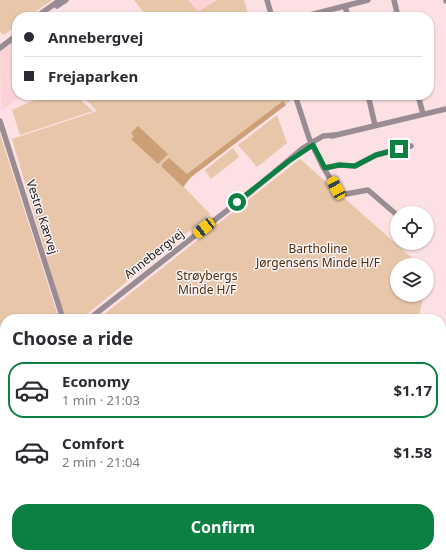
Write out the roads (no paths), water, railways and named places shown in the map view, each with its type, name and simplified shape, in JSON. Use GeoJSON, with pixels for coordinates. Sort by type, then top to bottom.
{"type":"FeatureCollection","features":[{"type":"Feature","properties":{"kind":"street"},"geometry":{"type":"LineString","coordinates":[[43,12],[60,0]]}},
{"type":"Feature","properties":{"kind":"street"},"geometry":{"type":"LineString","coordinates":[[50,12],[66,0]]}},
{"type":"Feature","properties":{"kind":"street"},"geometry":{"type":"LineString","coordinates":[[267,0],[271,12]]}},
{"type":"Feature","properties":{"kind":"street"},"geometry":{"type":"LineString","coordinates":[[322,12],[368,0]]}},
{"type":"Feature","properties":{"kind":"street"},"geometry":{"type":"LineString","coordinates":[[394,0],[397,12]]}},
{"type":"Feature","properties":{"kind":"street"},"geometry":{"type":"LineString","coordinates":[[345,6],[347,12]]}},
{"type":"Feature","properties":{"kind":"street"},"geometry":{"type":"LineString","coordinates":[[0,43],[12,35]]}},
{"type":"Feature","properties":{"kind":"street"},"geometry":{"type":"LineString","coordinates":[[0,48],[12,39]]}},
{"type":"Feature","properties":{"kind":"street"},"geometry":{"type":"LineString","coordinates":[[297,100],[312,143],[338,191],[346,194],[368,190],[390,209]]}},
{"type":"Feature","properties":{"kind":"street"},"geometry":{"type":"LineString","coordinates":[[369,100],[375,125]]}},
{"type":"Feature","properties":{"kind":"street"},"geometry":{"type":"LineString","coordinates":[[419,100],[423,114]]}},
{"type":"Feature","properties":{"kind":"street","name":"Annebergvej"},"geometry":{"type":"LineString","coordinates":[[95,314],[312,143],[335,134],[446,109]]}},
{"type":"Feature","properties":{"kind":"street","name":"Vestre Kærvej"},"geometry":{"type":"LineString","coordinates":[[0,122],[61,314]]}},
{"type":"Feature","properties":{"kind":"street"},"geometry":{"type":"LineString","coordinates":[[325,168],[339,165],[355,166],[376,155],[411,146]]}},
{"type":"Feature","properties":{"kind":"park label","name":"Bartholine Jørgensens Minde H/F"},"geometry":{"type":"Point","coordinates":[318,256]}},
{"type":"Feature","properties":{"kind":"park label","name":"Strøybergs Minde H/F"},"geometry":{"type":"Point","coordinates":[207,283]}}]}
